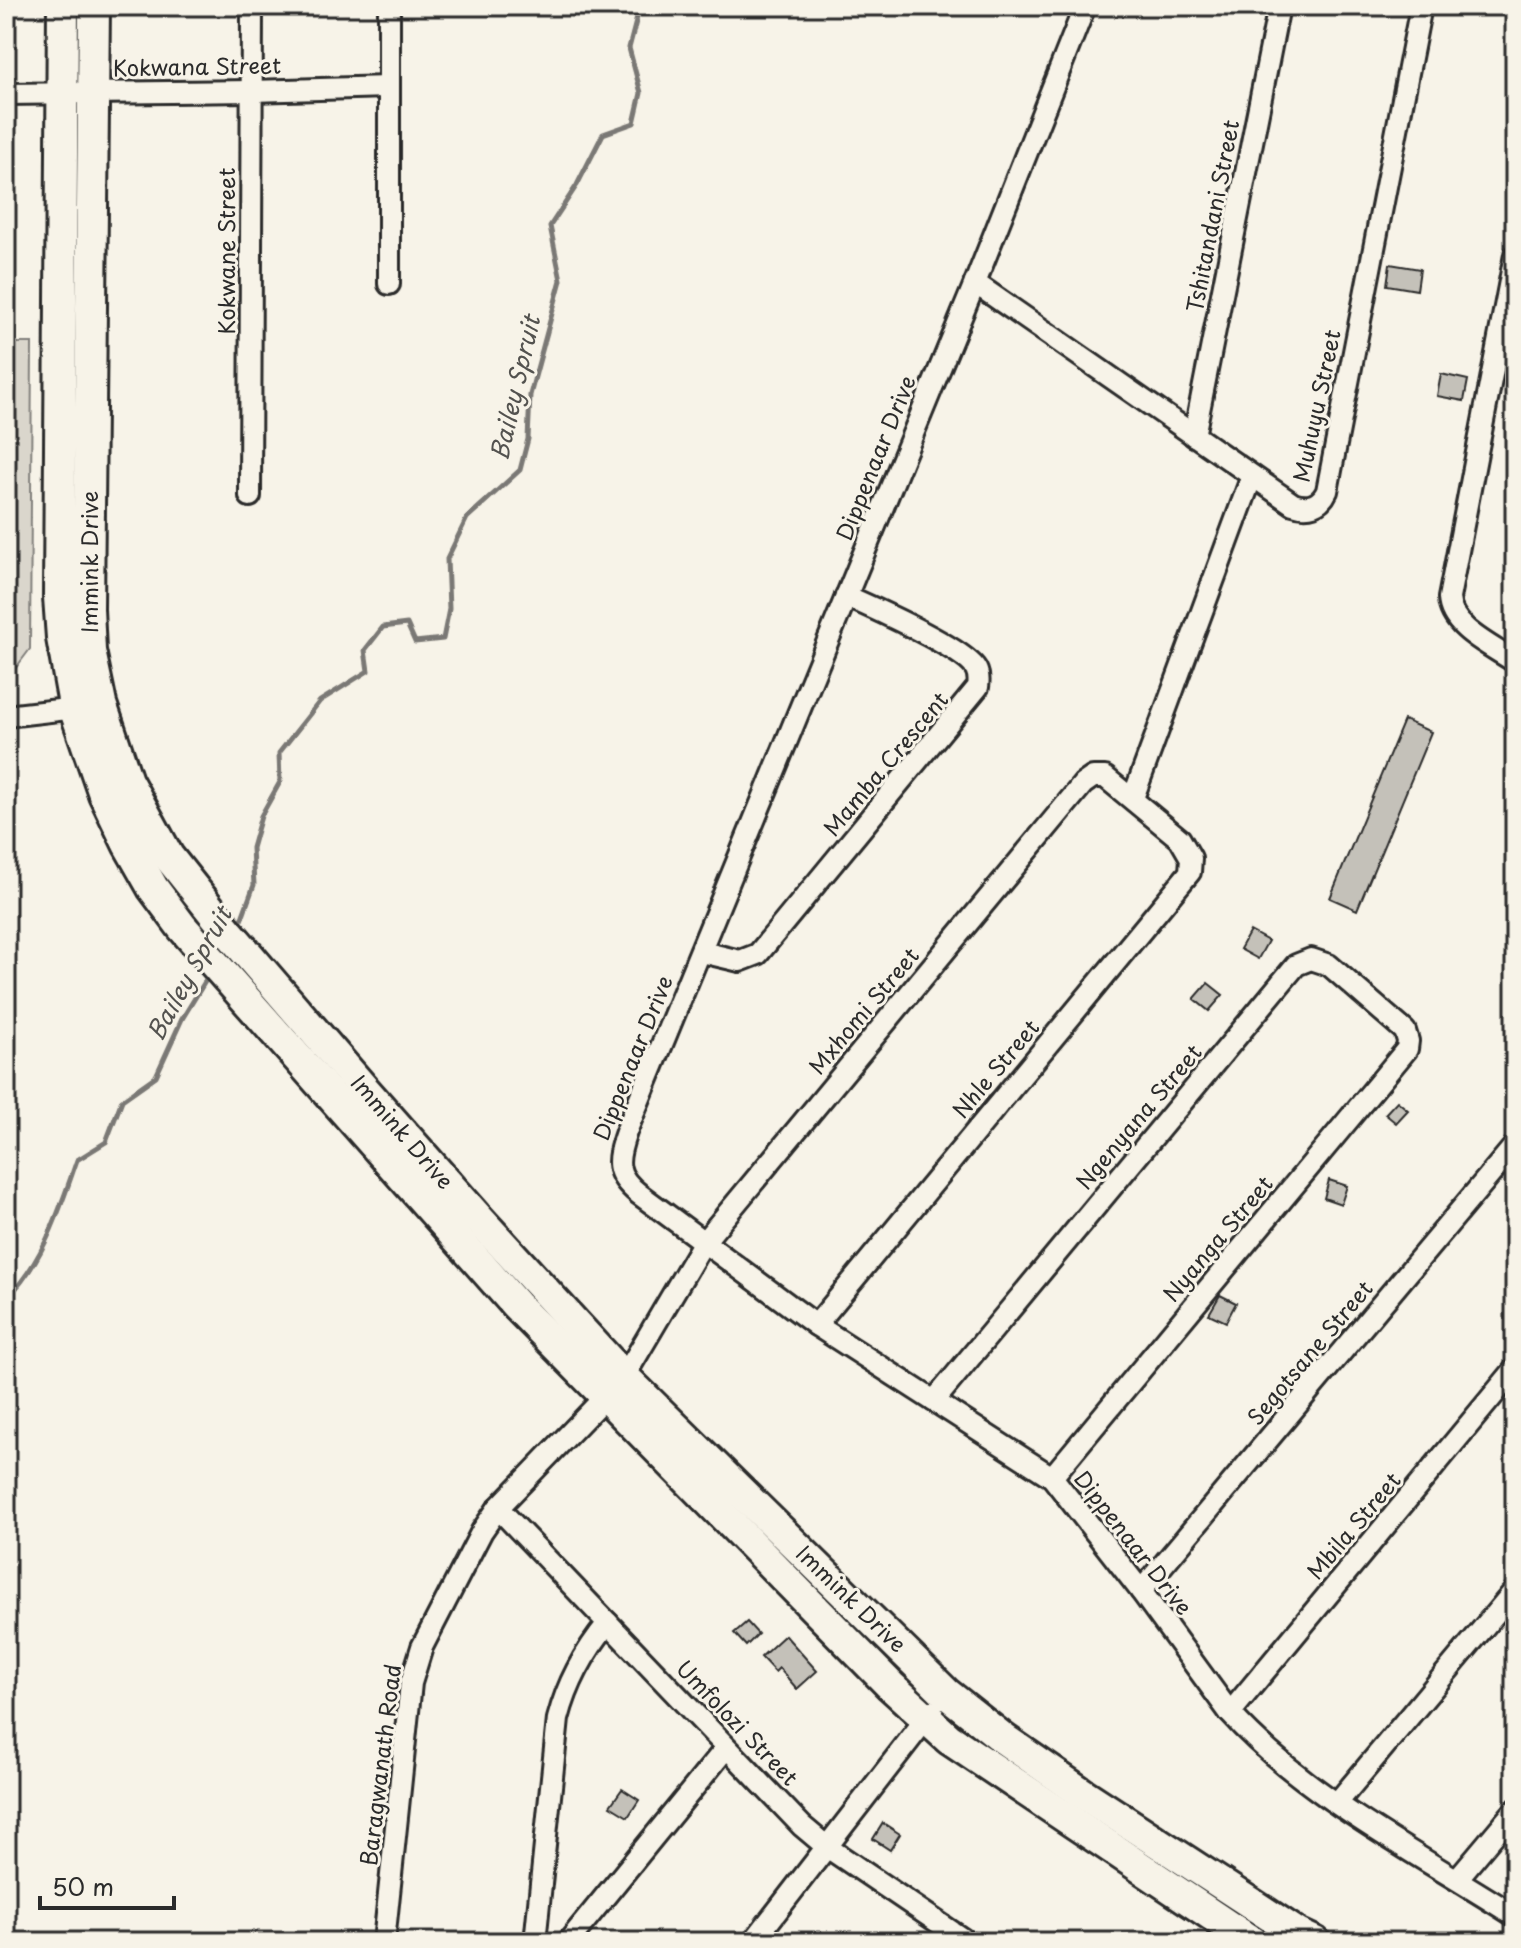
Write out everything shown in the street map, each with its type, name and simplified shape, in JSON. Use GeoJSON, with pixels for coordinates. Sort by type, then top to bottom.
{"type":"FeatureCollection","features":[{"type":"Feature","properties":{"kind":"main road","name":"Immink Drive"},"geometry":{"type":"LineString","coordinates":[[63,6],[59,597],[62,638],[88,707],[168,856],[226,929],[478,1218],[615,1387],[830,1626],[949,1739],[1252,1942]]}},
{"type":"Feature","properties":{"kind":"main road","name":"Immink Drive"},"geometry":{"type":"LineString","coordinates":[[94,6],[88,707],[104,794],[153,888],[214,963],[516,1305],[615,1387],[946,1693],[1004,1739],[1069,1784],[1302,1939]]}},
{"type":"Feature","properties":{"kind":"street","name":"Kokwane Street"},"geometry":{"type":"LineString","coordinates":[[250,496],[252,6]]}},
{"type":"Feature","properties":{"kind":"street"},"geometry":{"type":"LineString","coordinates":[[389,6],[389,284]]}},
{"type":"Feature","properties":{"kind":"street","name":"Dippenaar Drive"},"geometry":{"type":"LineString","coordinates":[[1085,6],[975,283],[626,1132],[618,1164],[620,1174],[633,1189],[703,1243],[816,1325],[1052,1477],[1141,1591],[1230,1713],[1290,1767],[1337,1803],[1515,1916]]}},
{"type":"Feature","properties":{"kind":"street","name":"Tshitandani Street"},"geometry":{"type":"LineString","coordinates":[[1194,436],[1279,6]]}},
{"type":"Feature","properties":{"kind":"street","name":"Muhuyu Street"},"geometry":{"type":"LineString","coordinates":[[975,283],[1297,506],[1318,503],[1327,491],[1421,6]]}},
{"type":"Feature","properties":{"kind":"street","name":"Kokwana Street"},"geometry":{"type":"LineString","coordinates":[[6,94],[388,87]]}},
{"type":"Feature","properties":{"kind":"street"},"geometry":{"type":"LineString","coordinates":[[1515,255],[1449,598],[1450,609],[1457,621],[1515,662]]}},
{"type":"Feature","properties":{"kind":"street"},"geometry":{"type":"LineString","coordinates":[[1133,798],[1252,476]]}},
{"type":"Feature","properties":{"kind":"street","name":"Mamba Crescent"},"geometry":{"type":"LineString","coordinates":[[702,952],[735,960],[745,960],[758,954],[978,687],[978,674],[971,664],[919,630],[846,596]]}},
{"type":"Feature","properties":{"kind":"street"},"geometry":{"type":"LineString","coordinates":[[6,716],[88,707]]}},
{"type":"Feature","properties":{"kind":"street","name":"Mxhomi Street"},"geometry":{"type":"LineString","coordinates":[[615,1387],[703,1243],[1083,784],[1093,777],[1105,777],[1180,839]]}},
{"type":"Feature","properties":{"kind":"street","name":"Nhle Street"},"geometry":{"type":"LineString","coordinates":[[816,1325],[1185,878],[1191,867],[1191,858],[1180,839]]}},
{"type":"Feature","properties":{"kind":"street","name":"Ngenyana Street"},"geometry":{"type":"LineString","coordinates":[[934,1401],[1296,965],[1315,959],[1329,965],[1402,1028]]}},
{"type":"Feature","properties":{"kind":"street","name":"Nyanga Street"},"geometry":{"type":"LineString","coordinates":[[1052,1477],[1407,1049],[1407,1036],[1402,1028]]}},
{"type":"Feature","properties":{"kind":"street","name":"Segotsane Street"},"geometry":{"type":"LineString","coordinates":[[1141,1591],[1515,1145]]}},
{"type":"Feature","properties":{"kind":"street","name":"Mbila Street"},"geometry":{"type":"LineString","coordinates":[[1230,1713],[1515,1369]]}},
{"type":"Feature","properties":{"kind":"street","name":"Baragwanath Road"},"geometry":{"type":"LineString","coordinates":[[384,1942],[411,1683],[417,1661],[449,1592],[498,1508],[615,1387]]}},
{"type":"Feature","properties":{"kind":"street","name":"Umfolozi Street"},"geometry":{"type":"LineString","coordinates":[[498,1508],[802,1826],[940,1935],[967,1942]]}},
{"type":"Feature","properties":{"kind":"street"},"geometry":{"type":"LineString","coordinates":[[1337,1803],[1515,1590]]}},
{"type":"Feature","properties":{"kind":"street"},"geometry":{"type":"LineString","coordinates":[[535,1942],[558,1719],[579,1665],[608,1623]]}},
{"type":"Feature","properties":{"kind":"street"},"geometry":{"type":"LineString","coordinates":[[753,1942],[946,1693]]}},
{"type":"Feature","properties":{"kind":"street"},"geometry":{"type":"LineString","coordinates":[[568,1942],[726,1748]]}},
{"type":"Feature","properties":{"kind":"street"},"geometry":{"type":"LineString","coordinates":[[1457,1879],[1515,1810]]}},
{"type":"Feature","properties":{"kind":"shaded area"},"geometry":{"type":"Polygon","coordinates":[[[6,343],[32,343],[30,649],[6,681],[6,343]]]}},
{"type":"Feature","properties":{"kind":"building"},"geometry":{"type":"Polygon","coordinates":[[[1390,264],[1420,269],[1417,290],[1387,285],[1390,264]]]}},
{"type":"Feature","properties":{"kind":"building"},"geometry":{"type":"Polygon","coordinates":[[[1441,374],[1468,380],[1464,401],[1437,396],[1441,374]]]}},
{"type":"Feature","properties":{"kind":"building"},"geometry":{"type":"Polygon","coordinates":[[[1404,720],[1431,732],[1357,910],[1330,898],[1404,720]]]}},
{"type":"Feature","properties":{"kind":"building"},"geometry":{"type":"Polygon","coordinates":[[[1250,931],[1268,941],[1258,959],[1240,949],[1250,931]]]}},
{"type":"Feature","properties":{"kind":"building"},"geometry":{"type":"Polygon","coordinates":[[[1208,983],[1223,995],[1209,1011],[1194,999],[1208,983]]]}},
{"type":"Feature","properties":{"kind":"building"},"geometry":{"type":"Polygon","coordinates":[[[1397,1101],[1408,1110],[1396,1123],[1385,1114],[1397,1101]]]}},
{"type":"Feature","properties":{"kind":"building"},"geometry":{"type":"Polygon","coordinates":[[[1329,1180],[1347,1186],[1341,1204],[1324,1198],[1329,1180]]]}},
{"type":"Feature","properties":{"kind":"building"},"geometry":{"type":"Polygon","coordinates":[[[1220,1295],[1236,1303],[1226,1322],[1209,1314],[1220,1295]]]}},
{"type":"Feature","properties":{"kind":"building"},"geometry":{"type":"Polygon","coordinates":[[[747,1622],[758,1634],[746,1646],[734,1633],[747,1622]]]}},
{"type":"Feature","properties":{"kind":"building"},"geometry":{"type":"Polygon","coordinates":[[[785,1635],[817,1671],[797,1689],[779,1668],[775,1672],[761,1657],[785,1635]]]}},
{"type":"Feature","properties":{"kind":"building"},"geometry":{"type":"Polygon","coordinates":[[[622,1789],[639,1800],[628,1817],[610,1806],[622,1789]]]}},
{"type":"Feature","properties":{"kind":"building"},"geometry":{"type":"Polygon","coordinates":[[[883,1823],[900,1834],[890,1850],[873,1839],[883,1823]]]}},
{"type":"Feature","properties":{"kind":"waterway","name":"Bailey Spruit"},"geometry":{"type":"LineString","coordinates":[[239,926],[254,885],[252,848],[261,816],[280,782],[279,753],[320,701],[368,671],[365,650],[383,627],[407,624],[415,642],[443,639],[449,609],[447,559],[467,518],[520,470],[528,439],[530,395],[561,280],[550,226],[577,185],[603,134],[634,123],[641,93],[629,48],[640,6]]}},
{"type":"Feature","properties":{"kind":"waterway","name":"Bailey Spruit"},"geometry":{"type":"LineString","coordinates":[[6,1299],[41,1251],[77,1160],[106,1142],[122,1100],[156,1076],[182,1019],[209,975]]}}]}
